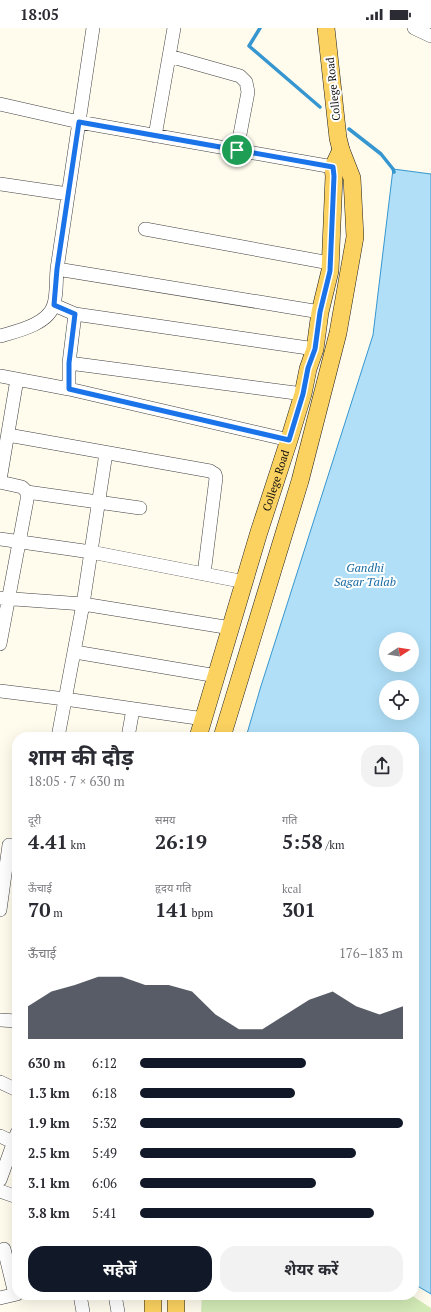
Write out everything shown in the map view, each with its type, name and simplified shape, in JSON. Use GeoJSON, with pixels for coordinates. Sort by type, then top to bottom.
{"type":"FeatureCollection","features":[{"type":"Feature","properties":{"kind":"main road","name":"College Road"},"geometry":{"type":"LineString","coordinates":[[224,732],[300,481],[338,333],[355,237],[352,178],[340,150],[326,28]]}},
{"type":"Feature","properties":{"kind":"main road","name":"College Road"},"geometry":{"type":"LineString","coordinates":[[200,732],[303,394],[308,368],[315,349],[320,312],[330,271],[334,176],[333,167],[340,150]]}},
{"type":"Feature","properties":{"kind":"main road"},"geometry":{"type":"LineString","coordinates":[[153,1300],[153,1312]]}},
{"type":"Feature","properties":{"kind":"main road"},"geometry":{"type":"LineString","coordinates":[[176,1300],[176,1312]]}},
{"type":"Feature","properties":{"kind":"street"},"geometry":{"type":"LineString","coordinates":[[0,336],[28,328],[44,320],[54,305],[57,269],[93,28]]}},
{"type":"Feature","properties":{"kind":"street"},"geometry":{"type":"LineString","coordinates":[[155,136],[174,28]]}},
{"type":"Feature","properties":{"kind":"street"},"geometry":{"type":"LineString","coordinates":[[414,28],[431,36]]}},
{"type":"Feature","properties":{"kind":"street"},"geometry":{"type":"LineString","coordinates":[[169,56],[240,76],[246,82],[248,92],[237,150]]}},
{"type":"Feature","properties":{"kind":"street"},"geometry":{"type":"LineString","coordinates":[[0,104],[79,122],[333,167]]}},
{"type":"Feature","properties":{"kind":"street"},"geometry":{"type":"LineString","coordinates":[[0,184],[68,194]]}},
{"type":"Feature","properties":{"kind":"street"},"geometry":{"type":"LineString","coordinates":[[145,229],[330,263]]}},
{"type":"Feature","properties":{"kind":"street"},"geometry":{"type":"LineString","coordinates":[[57,269],[320,312]]}},
{"type":"Feature","properties":{"kind":"street"},"geometry":{"type":"LineString","coordinates":[[54,305],[75,314],[315,349]]}},
{"type":"Feature","properties":{"kind":"street"},"geometry":{"type":"LineString","coordinates":[[69,389],[69,363],[75,314]]}},
{"type":"Feature","properties":{"kind":"street"},"geometry":{"type":"LineString","coordinates":[[69,363],[303,394]]}},
{"type":"Feature","properties":{"kind":"street"},"geometry":{"type":"LineString","coordinates":[[0,376],[69,389],[289,440]]}},
{"type":"Feature","properties":{"kind":"street"},"geometry":{"type":"LineString","coordinates":[[17,380],[0,481],[22,487],[27,492],[140,508]]}},
{"type":"Feature","properties":{"kind":"street"},"geometry":{"type":"LineString","coordinates":[[8,435],[210,471],[215,474],[216,478],[204,574]]}},
{"type":"Feature","properties":{"kind":"street"},"geometry":{"type":"LineString","coordinates":[[59,732],[75,652],[106,453]]}},
{"type":"Feature","properties":{"kind":"street"},"geometry":{"type":"LineString","coordinates":[[0,644],[4,598],[19,543],[27,500],[27,492]]}},
{"type":"Feature","properties":{"kind":"street"},"geometry":{"type":"LineString","coordinates":[[0,539],[19,543],[91,552],[245,582]]}},
{"type":"Feature","properties":{"kind":"street"},"geometry":{"type":"LineString","coordinates":[[4,598],[83,604],[231,628]]}},
{"type":"Feature","properties":{"kind":"street"},"geometry":{"type":"LineString","coordinates":[[75,652],[217,676]]}},
{"type":"Feature","properties":{"kind":"street"},"geometry":{"type":"LineString","coordinates":[[0,691],[204,719]]}},
{"type":"Feature","properties":{"kind":"street"},"geometry":{"type":"LineString","coordinates":[[129,732],[133,709]]}},
{"type":"Feature","properties":{"kind":"street"},"geometry":{"type":"LineString","coordinates":[[0,910],[9,845]]}},
{"type":"Feature","properties":{"kind":"street"},"geometry":{"type":"LineString","coordinates":[[0,1020],[12,1021]]}},
{"type":"Feature","properties":{"kind":"street"},"geometry":{"type":"LineString","coordinates":[[0,1082],[12,1088]]}},
{"type":"Feature","properties":{"kind":"street"},"geometry":{"type":"LineString","coordinates":[[0,1136],[12,1139]]}},
{"type":"Feature","properties":{"kind":"street"},"geometry":{"type":"LineString","coordinates":[[0,1180],[12,1150]]}},
{"type":"Feature","properties":{"kind":"street"},"geometry":{"type":"LineString","coordinates":[[0,1191],[12,1196]]}},
{"type":"Feature","properties":{"kind":"street"},"geometry":{"type":"LineString","coordinates":[[4,1249],[12,1279]]}},
{"type":"Feature","properties":{"kind":"street"},"geometry":{"type":"LineString","coordinates":[[0,1298],[12,1295]]}},
{"type":"Feature","properties":{"kind":"street"},"geometry":{"type":"LineString","coordinates":[[81,1300],[83,1312]]}},
{"type":"Feature","properties":{"kind":"street"},"geometry":{"type":"LineString","coordinates":[[116,1300],[118,1312]]}},
{"type":"Feature","properties":{"kind":"green space"},"geometry":{"type":"Polygon","coordinates":[[[202,1300],[419,1300],[431,1308],[431,1312],[201,1312],[202,1300]]]}},
{"type":"Feature","properties":{"kind":"water","name":"Gandhi Sagar Talab"},"geometry":{"type":"Polygon","coordinates":[[[393,169],[431,174],[431,1294],[419,1287],[419,732],[247,732],[373,335],[393,169]]]}},
{"type":"Feature","properties":{"kind":"waterway"},"geometry":{"type":"LineString","coordinates":[[260,28],[249,46],[320,107]]}},
{"type":"Feature","properties":{"kind":"waterway"},"geometry":{"type":"LineString","coordinates":[[349,129],[381,154],[394,172]]}},
{"type":"Feature","properties":{"kind":"route"},"geometry":{"type":"LineString","coordinates":[[79,122],[237,150],[333,167],[334,176],[330,271],[320,312],[315,349],[308,368],[303,394],[289,440],[69,389],[69,363],[75,314],[54,305],[57,269],[79,122]]}}]}
